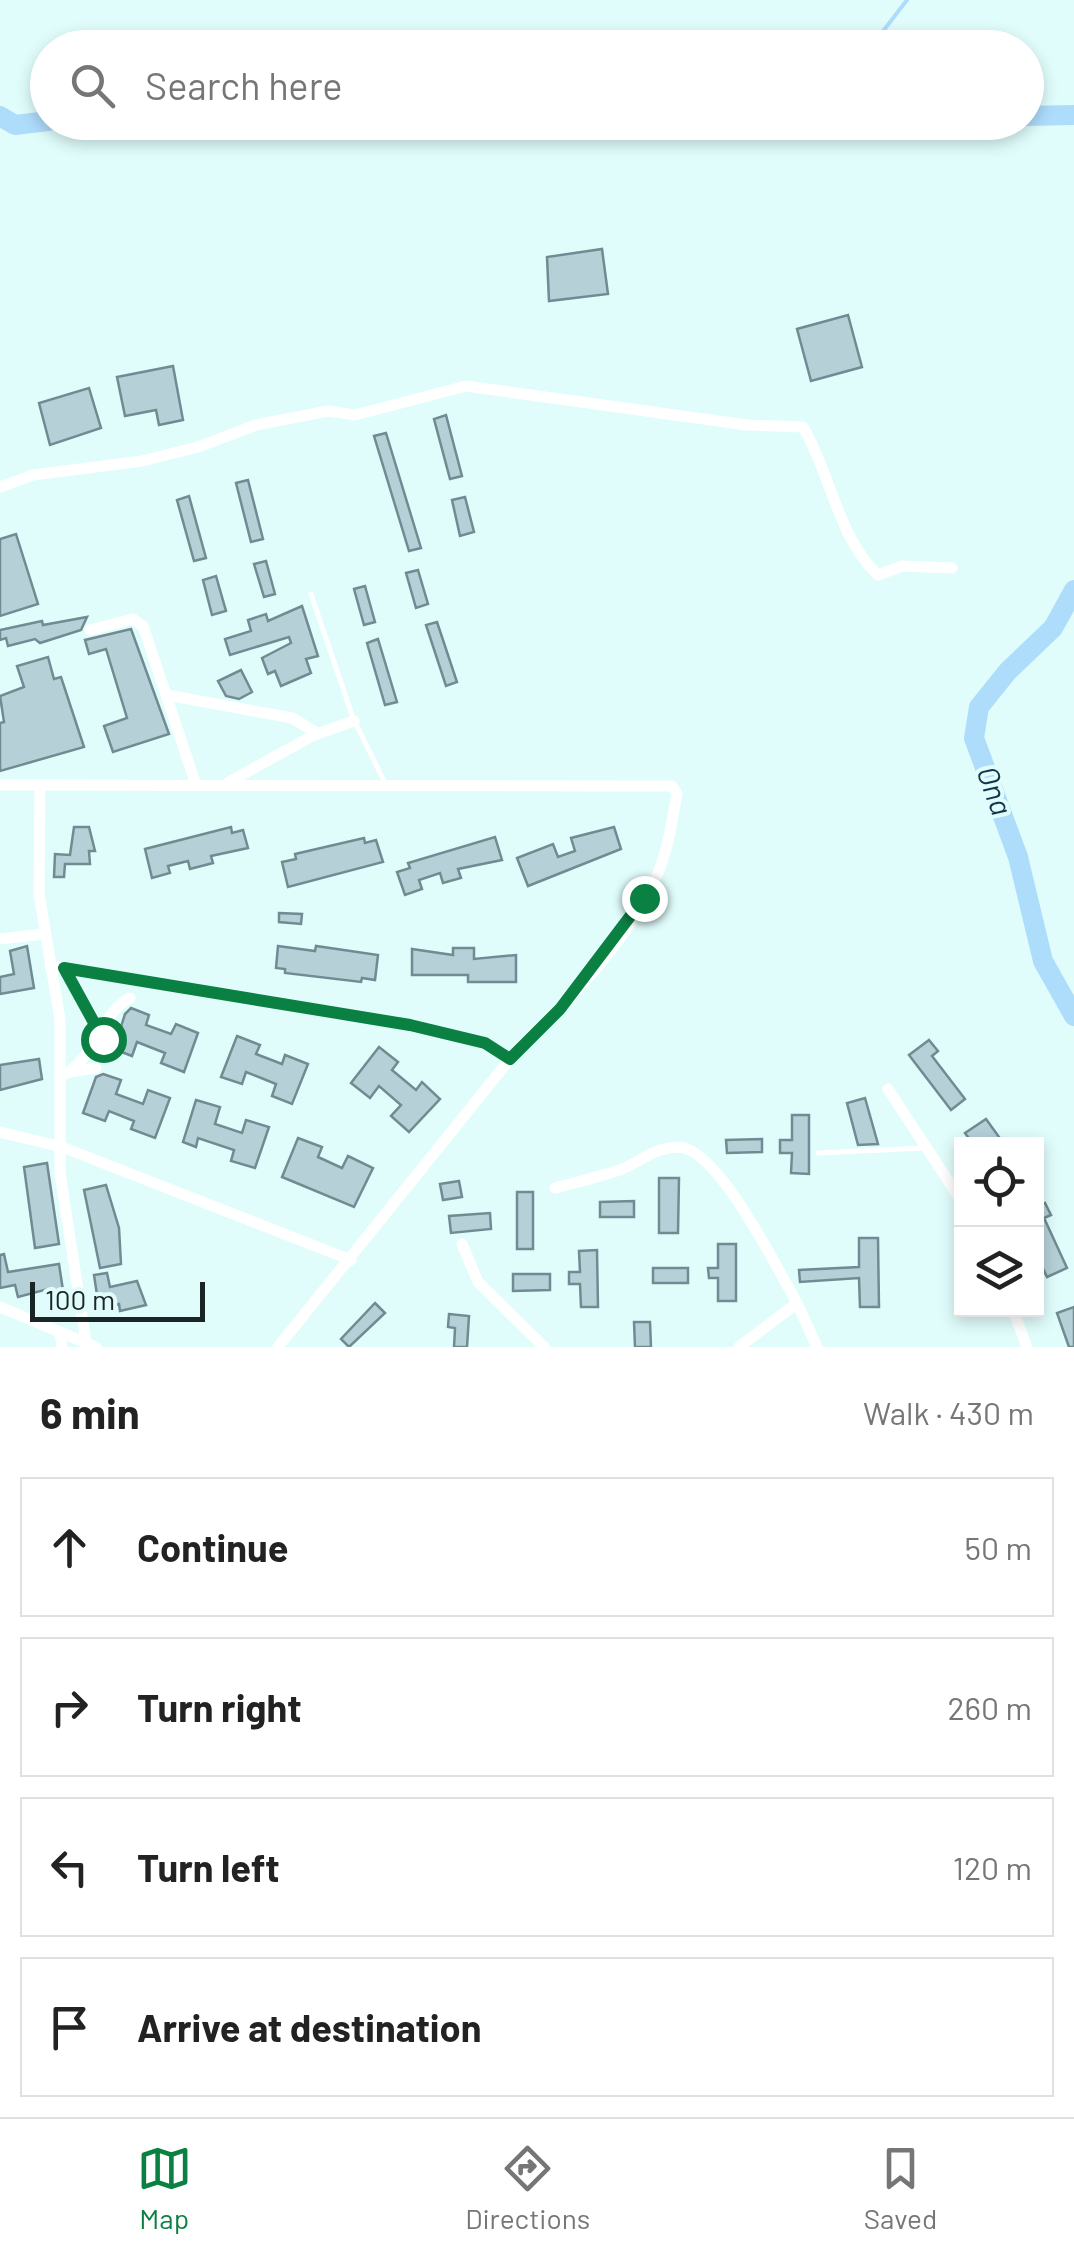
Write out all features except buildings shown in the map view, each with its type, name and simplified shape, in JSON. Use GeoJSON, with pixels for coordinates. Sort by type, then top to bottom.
{"type":"FeatureCollection","features":[{"type":"Feature","properties":{"kind":"street"},"geometry":{"type":"LineString","coordinates":[[0,487],[32,476],[142,462],[256,425],[328,411],[355,415],[466,386],[747,424],[803,426],[822,459],[863,560],[878,575],[902,566],[952,568]]}},
{"type":"Feature","properties":{"kind":"street"},"geometry":{"type":"LineString","coordinates":[[90,630],[139,620],[196,785]]}},
{"type":"Feature","properties":{"kind":"street"},"geometry":{"type":"LineString","coordinates":[[167,694],[292,718],[317,734]]}},
{"type":"Feature","properties":{"kind":"street"},"geometry":{"type":"LineString","coordinates":[[224,785],[317,734],[354,721]]}},
{"type":"Feature","properties":{"kind":"street"},"geometry":{"type":"LineString","coordinates":[[0,785],[661,784],[672,786],[677,794],[666,846],[644,898],[560,1009],[510,1059],[278,1347]]}},
{"type":"Feature","properties":{"kind":"street"},"geometry":{"type":"LineString","coordinates":[[40,785],[39,894],[60,1019],[65,1075],[60,1173],[91,1345]]}},
{"type":"Feature","properties":{"kind":"street"},"geometry":{"type":"LineString","coordinates":[[0,938],[45,934]]}},
{"type":"Feature","properties":{"kind":"street"},"geometry":{"type":"LineString","coordinates":[[50,966],[410,1025],[485,1043],[510,1059]]}},
{"type":"Feature","properties":{"kind":"street"},"geometry":{"type":"LineString","coordinates":[[64,968],[104,1040]]}},
{"type":"Feature","properties":{"kind":"street"},"geometry":{"type":"LineString","coordinates":[[65,1075],[104,1040],[115,1009],[130,998]]}},
{"type":"Feature","properties":{"kind":"street"},"geometry":{"type":"LineString","coordinates":[[65,1075],[96,1068]]}},
{"type":"Feature","properties":{"kind":"street"},"geometry":{"type":"LineString","coordinates":[[888,1090],[954,1190]]}},
{"type":"Feature","properties":{"kind":"street"},"geometry":{"type":"LineString","coordinates":[[0,1132],[62,1147],[351,1260]]}},
{"type":"Feature","properties":{"kind":"street"},"geometry":{"type":"LineString","coordinates":[[555,1188],[623,1168],[656,1151],[682,1146],[702,1157],[724,1182],[797,1304],[817,1347]]}},
{"type":"Feature","properties":{"kind":"street"},"geometry":{"type":"LineString","coordinates":[[462,1244],[478,1282],[544,1347]]}},
{"type":"Feature","properties":{"kind":"street"},"geometry":{"type":"LineString","coordinates":[[740,1347],[797,1304]]}},
{"type":"Feature","properties":{"kind":"street"},"geometry":{"type":"LineString","coordinates":[[0,1308],[91,1345]]}},
{"type":"Feature","properties":{"kind":"street"},"geometry":{"type":"LineString","coordinates":[[1016,1317],[1027,1347]]}},
{"type":"Feature","properties":{"kind":"street"},"geometry":{"type":"LineString","coordinates":[[60,1332],[62,1347]]}},
{"type":"Feature","properties":{"kind":"lane"},"geometry":{"type":"LineString","coordinates":[[311,594],[354,721],[386,785]]}},
{"type":"Feature","properties":{"kind":"lane"},"geometry":{"type":"LineString","coordinates":[[818,1154],[927,1148]]}},
{"type":"Feature","properties":{"kind":"waterway"},"geometry":{"type":"LineString","coordinates":[[884,30],[907,0]]}},
{"type":"Feature","properties":{"kind":"waterway","name":"Ona"},"geometry":{"type":"LineString","coordinates":[[1044,116],[1074,115]]}},
{"type":"Feature","properties":{"kind":"waterway","name":"Ona"},"geometry":{"type":"LineString","coordinates":[[0,116],[15,125],[30,123]]}},
{"type":"Feature","properties":{"kind":"waterway","name":"Ona"},"geometry":{"type":"LineString","coordinates":[[1074,590],[1053,628],[1008,671],[979,707],[974,738],[1018,857],[1043,961],[1074,1016]]}},
{"type":"Feature","properties":{"kind":"route"},"geometry":{"type":"LineString","coordinates":[[103,1039],[64,968],[207,988],[410,1025],[485,1043],[510,1059],[560,1009],[644,898]]}}]}
